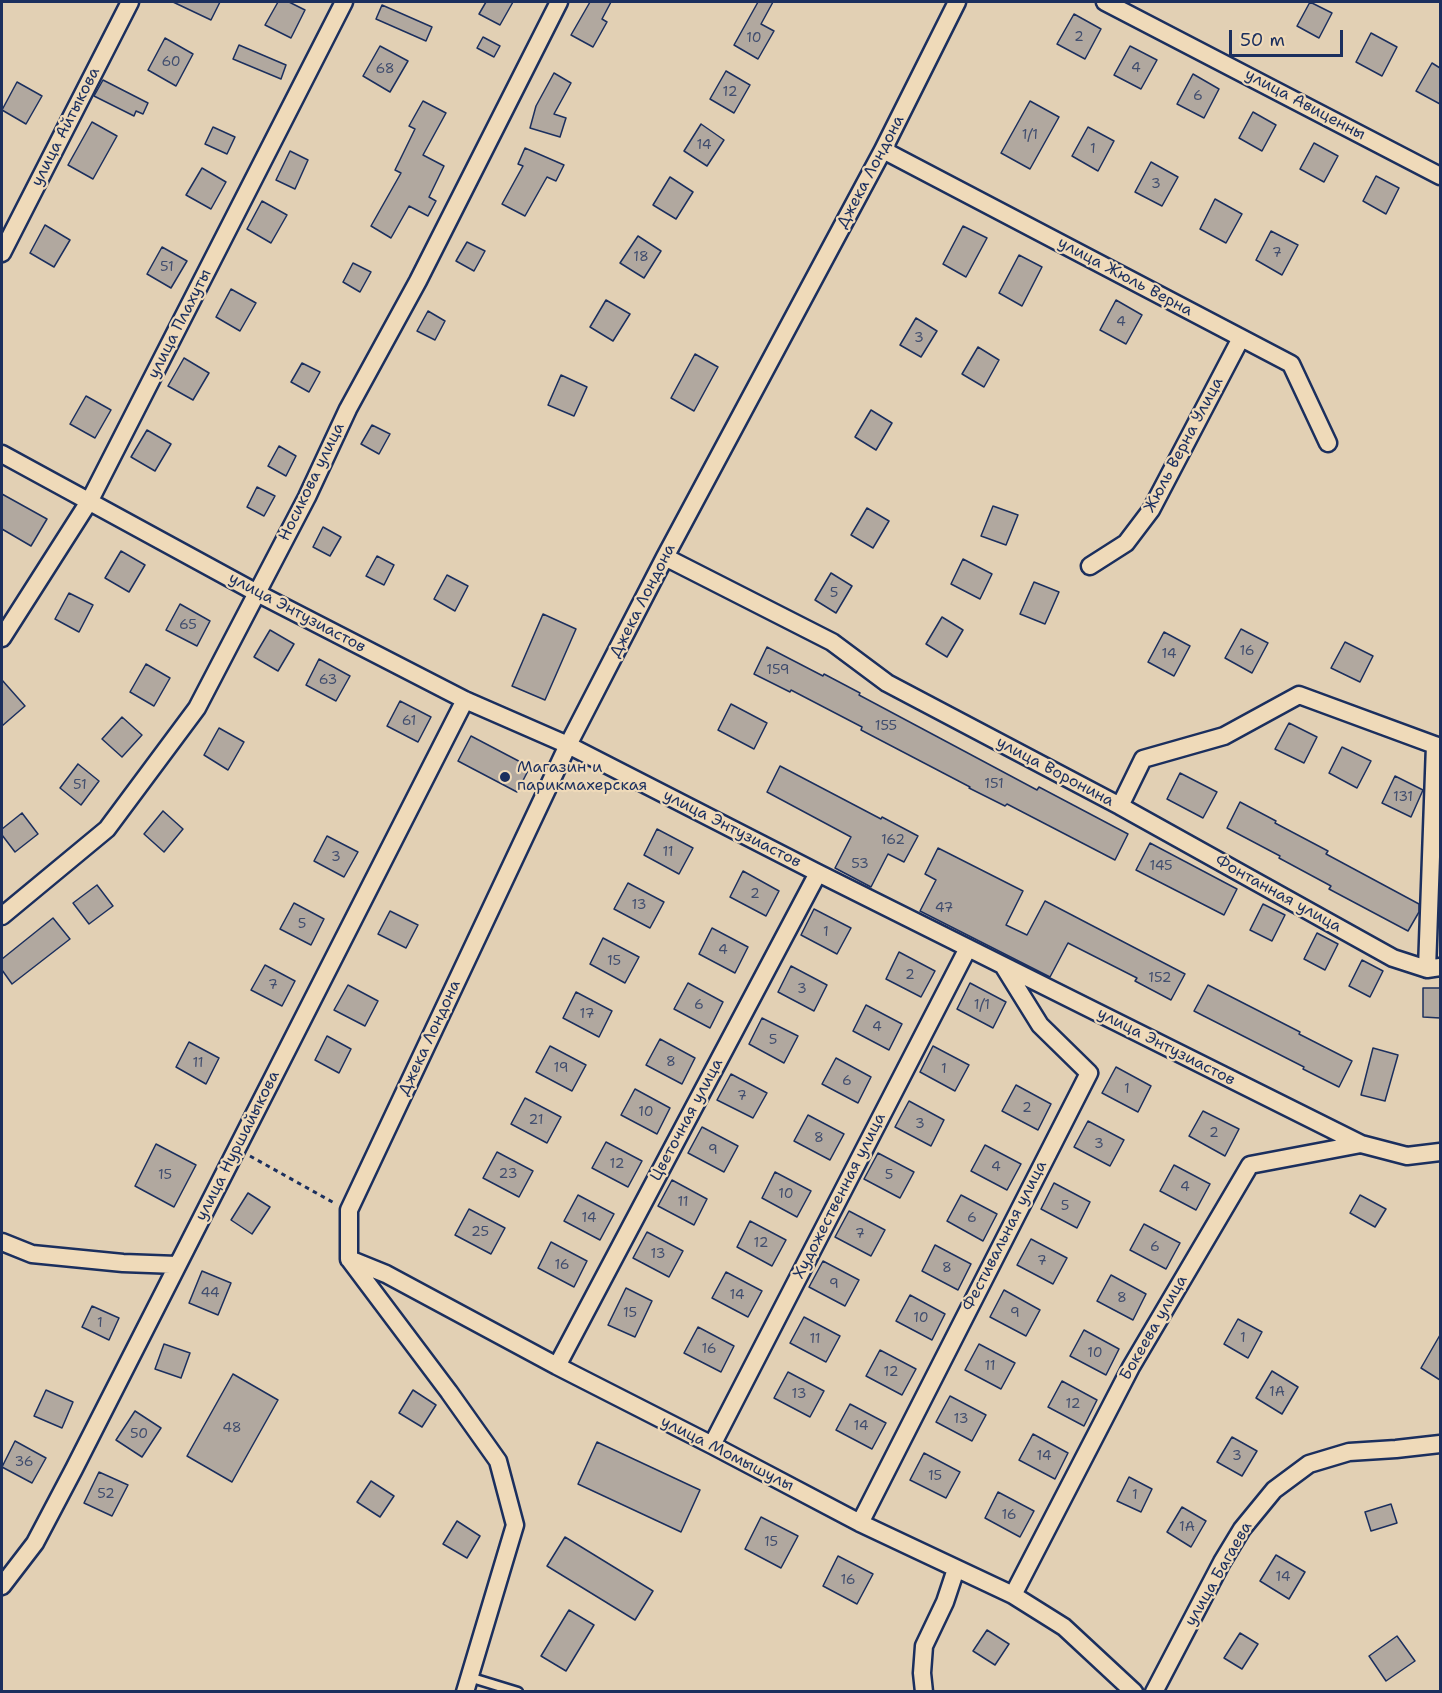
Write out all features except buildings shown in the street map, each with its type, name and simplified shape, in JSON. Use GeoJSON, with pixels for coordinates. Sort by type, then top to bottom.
{"type":"FeatureCollection","features":[{"type":"Feature","properties":{"kind":"street","name":"улица Айтыкова"},"geometry":{"type":"LineString","coordinates":[[2,253],[130,2]]}},
{"type":"Feature","properties":{"kind":"street","name":"улица Плахуты"},"geometry":{"type":"LineString","coordinates":[[2,638],[90,500],[344,2]]}},
{"type":"Feature","properties":{"kind":"street","name":"Носикова улица"},"geometry":{"type":"LineString","coordinates":[[2,916],[107,829],[197,708],[307,497],[348,409],[418,281],[560,2]]}},
{"type":"Feature","properties":{"kind":"street","name":"Джека Лондона"},"geometry":{"type":"LineString","coordinates":[[349,1210],[568,745],[665,557],[883,150],[957,2]]}},
{"type":"Feature","properties":{"kind":"street","name":"улица Авиценны"},"geometry":{"type":"LineString","coordinates":[[1105,2],[1440,176]]}},
{"type":"Feature","properties":{"kind":"street","name":"улица Жюль Верна"},"geometry":{"type":"LineString","coordinates":[[883,150],[1291,364],[1328,443]]}},
{"type":"Feature","properties":{"kind":"street","name":"Жюль Верна Улица"},"geometry":{"type":"LineString","coordinates":[[1090,566],[1126,543],[1151,510],[1241,338]]}},
{"type":"Feature","properties":{"kind":"street","name":"улица Энтузиастов"},"geometry":{"type":"LineString","coordinates":[[2,454],[257,592],[465,700],[568,745],[818,873],[1360,1144],[1407,1156],[1440,1152]]}},
{"type":"Feature","properties":{"kind":"street","name":"улица Воронина"},"geometry":{"type":"LineString","coordinates":[[665,557],[832,642],[887,683],[1120,806],[1143,759],[1224,736],[1299,695],[1438,746]]}},
{"type":"Feature","properties":{"kind":"street","name":"улица Нуршайыкова"},"geometry":{"type":"LineString","coordinates":[[2,1586],[35,1543],[465,700]]}},
{"type":"Feature","properties":{"kind":"street"},"geometry":{"type":"LineString","coordinates":[[1434,968],[1438,746]]}},
{"type":"Feature","properties":{"kind":"street","name":"Фонтанная улица"},"geometry":{"type":"LineString","coordinates":[[1120,806],[1393,958],[1434,968]]}},
{"type":"Feature","properties":{"kind":"street","name":"Цветочная улица"},"geometry":{"type":"LineString","coordinates":[[557,1366],[818,873]]}},
{"type":"Feature","properties":{"kind":"street","name":"Художественная улица"},"geometry":{"type":"LineString","coordinates":[[712,1445],[968,948]]}},
{"type":"Feature","properties":{"kind":"street","name":"Фестивальная улица"},"geometry":{"type":"LineString","coordinates":[[860,1522],[1089,1072],[1040,1025],[1004,966]]}},
{"type":"Feature","properties":{"kind":"street","name":"Бокеева улица"},"geometry":{"type":"LineString","coordinates":[[1013,1595],[1131,1367],[1250,1165],[1360,1144]]}},
{"type":"Feature","properties":{"kind":"street"},"geometry":{"type":"LineString","coordinates":[[349,1210],[349,1259],[498,1461],[515,1525],[467,1684]]}},
{"type":"Feature","properties":{"kind":"street"},"geometry":{"type":"LineString","coordinates":[[2,1242],[32,1254],[123,1263],[177,1265]]}},
{"type":"Feature","properties":{"kind":"street","name":"улица Момышулы"},"geometry":{"type":"LineString","coordinates":[[349,1259],[386,1274],[557,1366],[860,1522],[1013,1595],[1064,1627],[1134,1692]]}},
{"type":"Feature","properties":{"kind":"street","name":"улица Багаева"},"geometry":{"type":"LineString","coordinates":[[1154,1692],[1222,1562],[1242,1529],[1274,1490],[1309,1464],[1349,1452],[1440,1444]]}},
{"type":"Feature","properties":{"kind":"street"},"geometry":{"type":"LineString","coordinates":[[924,1692],[922,1673],[924,1646],[945,1602],[956,1569]]}},
{"type":"Feature","properties":{"kind":"lane"},"geometry":{"type":"LineString","coordinates":[[467,1684],[518,1692]]}},
{"type":"Feature","properties":{"kind":"path"},"geometry":{"type":"LineString","coordinates":[[237,1149],[349,1210]]}},
{"type":"Feature","properties":{"kind":"place","name":"Магазин и парикмахерская"},"geometry":{"type":"Point","coordinates":[505,777]}}]}
